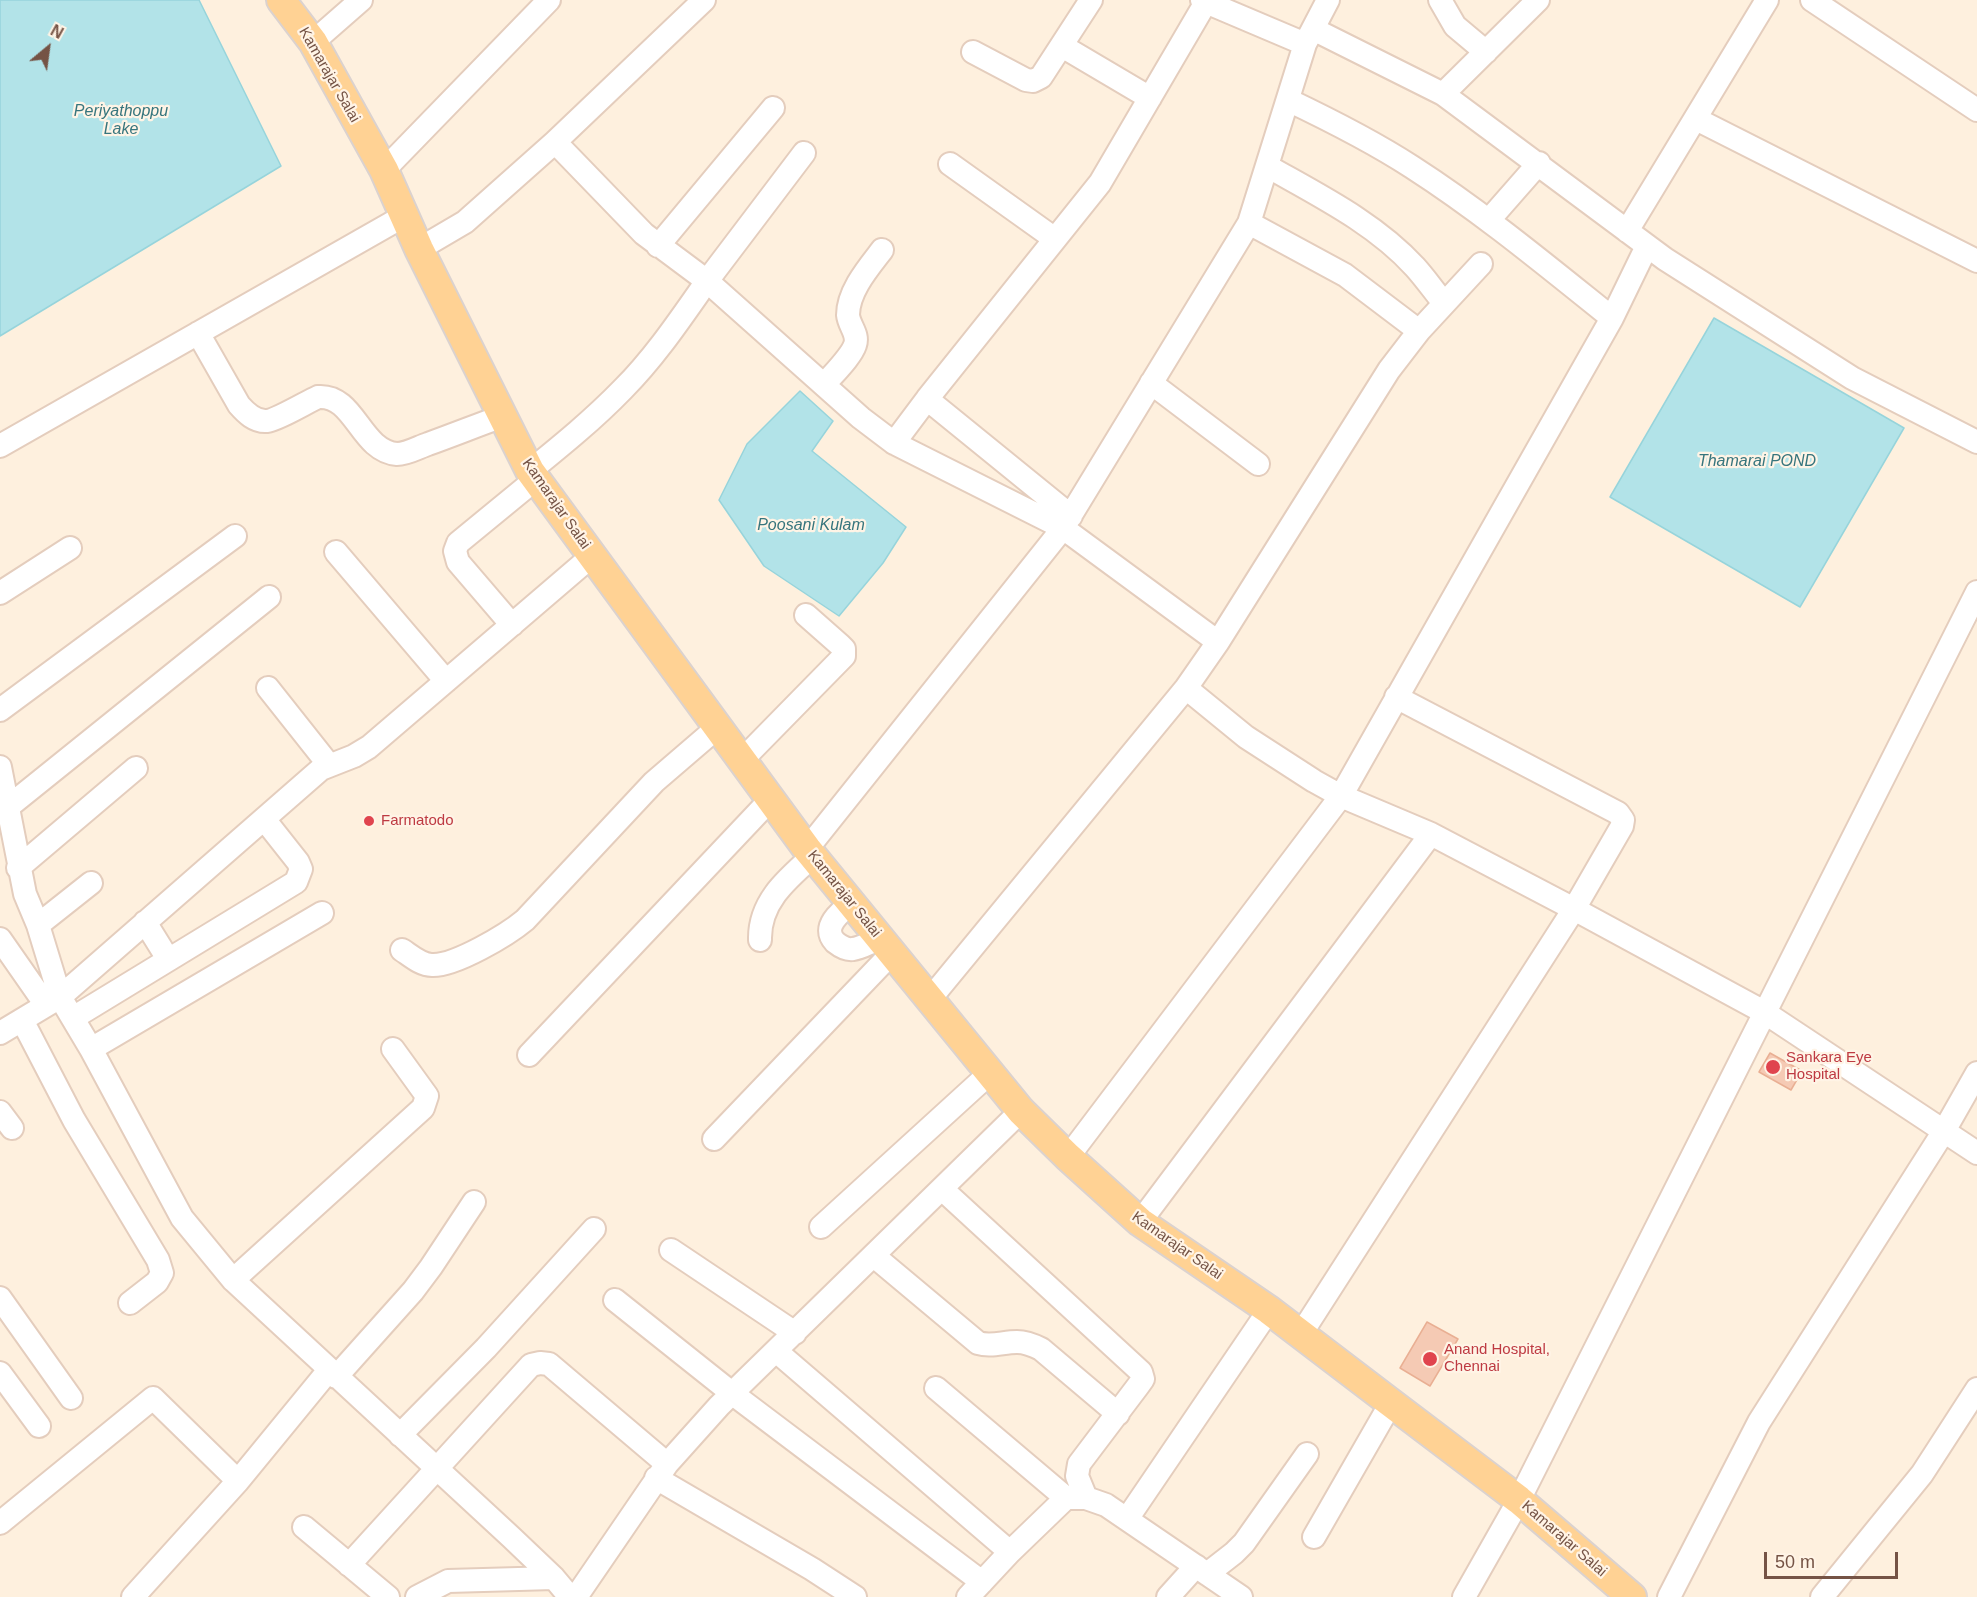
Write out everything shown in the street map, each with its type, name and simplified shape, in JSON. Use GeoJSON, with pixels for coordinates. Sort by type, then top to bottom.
{"type":"FeatureCollection","features":[{"type":"Feature","properties":{"kind":"main road","name":"Kamarajar Salai"},"geometry":{"type":"LineString","coordinates":[[281,0],[313,42],[384,170],[419,249],[533,475],[810,853],[1021,1111],[1140,1222],[1269,1310],[1519,1500],[1632,1597]]}},
{"type":"Feature","properties":{"kind":"street"},"geometry":{"type":"LineString","coordinates":[[313,42],[361,0]]}},
{"type":"Feature","properties":{"kind":"street"},"geometry":{"type":"LineString","coordinates":[[384,170],[549,0]]}},
{"type":"Feature","properties":{"kind":"street"},"geometry":{"type":"LineString","coordinates":[[419,249],[465,222],[555,142],[704,0]]}},
{"type":"Feature","properties":{"kind":"street"},"geometry":{"type":"LineString","coordinates":[[973,52],[1026,80],[1033,81],[1041,77],[1091,0]]}},
{"type":"Feature","properties":{"kind":"street"},"geometry":{"type":"LineString","coordinates":[[760,940],[759,927],[776,890],[810,853],[1067,522],[1249,223],[1309,36],[1328,0]]}},
{"type":"Feature","properties":{"kind":"street"},"geometry":{"type":"LineString","coordinates":[[1440,0],[1455,26],[1485,52]]}},
{"type":"Feature","properties":{"kind":"street"},"geometry":{"type":"LineString","coordinates":[[1443,94],[1538,0]]}},
{"type":"Feature","properties":{"kind":"street"},"geometry":{"type":"LineString","coordinates":[[1627,231],[1767,0]]}},
{"type":"Feature","properties":{"kind":"street"},"geometry":{"type":"LineString","coordinates":[[1812,0],[1977,110]]}},
{"type":"Feature","properties":{"kind":"street"},"geometry":{"type":"LineString","coordinates":[[894,443],[1100,183],[1205,1],[1309,36],[1443,94],[1539,163],[1647,246],[1852,378],[1977,442]]}},
{"type":"Feature","properties":{"kind":"street"},"geometry":{"type":"LineString","coordinates":[[1062,46],[1150,98]]}},
{"type":"Feature","properties":{"kind":"street"},"geometry":{"type":"LineString","coordinates":[[1288,100],[1350,130],[1412,167],[1488,220],[1612,318]]}},
{"type":"Feature","properties":{"kind":"street"},"geometry":{"type":"LineString","coordinates":[[658,246],[773,108]]}},
{"type":"Feature","properties":{"kind":"street"},"geometry":{"type":"LineString","coordinates":[[1696,119],[1977,261]]}},
{"type":"Feature","properties":{"kind":"street"},"geometry":{"type":"LineString","coordinates":[[555,142],[658,246],[707,281],[866,422],[894,443],[983,487],[1067,522]]}},
{"type":"Feature","properties":{"kind":"street"},"geometry":{"type":"LineString","coordinates":[[512,625],[458,562],[455,551],[458,543],[625,387],[664,340],[804,153]]}},
{"type":"Feature","properties":{"kind":"street"},"geometry":{"type":"LineString","coordinates":[[1488,220],[1539,163]]}},
{"type":"Feature","properties":{"kind":"street"},"geometry":{"type":"LineString","coordinates":[[950,164],[1055,239]]}},
{"type":"Feature","properties":{"kind":"street"},"geometry":{"type":"LineString","coordinates":[[1267,166],[1335,205],[1391,244],[1415,267],[1444,303]]}},
{"type":"Feature","properties":{"kind":"street"},"geometry":{"type":"LineString","coordinates":[[0,446],[404,216]]}},
{"type":"Feature","properties":{"kind":"street"},"geometry":{"type":"LineString","coordinates":[[1249,223],[1345,275],[1419,331]]}},
{"type":"Feature","properties":{"kind":"street"},"geometry":{"type":"LineString","coordinates":[[1068,1157],[1341,795],[1612,318],[1647,246]]}},
{"type":"Feature","properties":{"kind":"street"},"geometry":{"type":"LineString","coordinates":[[824,385],[855,348],[857,337],[848,316],[849,303],[862,277],[882,249]]}},
{"type":"Feature","properties":{"kind":"street"},"geometry":{"type":"LineString","coordinates":[[930,999],[1186,688],[1218,642],[1389,370],[1419,331],[1480,264]]}},
{"type":"Feature","properties":{"kind":"street"},"geometry":{"type":"LineString","coordinates":[[198,333],[239,405],[258,420],[268,421],[318,397],[327,396],[342,404],[373,443],[389,452],[400,454],[503,416]]}},
{"type":"Feature","properties":{"kind":"street"},"geometry":{"type":"LineString","coordinates":[[1151,383],[1258,464]]}},
{"type":"Feature","properties":{"kind":"street"},"geometry":{"type":"LineString","coordinates":[[927,399],[1001,459],[1067,522],[1218,642]]}},
{"type":"Feature","properties":{"kind":"street"},"geometry":{"type":"LineString","coordinates":[[983,487],[1001,459]]}},
{"type":"Feature","properties":{"kind":"street"},"geometry":{"type":"LineString","coordinates":[[0,710],[235,536]]}},
{"type":"Feature","properties":{"kind":"street"},"geometry":{"type":"LineString","coordinates":[[0,593],[70,548]]}},
{"type":"Feature","properties":{"kind":"street"},"geometry":{"type":"LineString","coordinates":[[336,552],[446,681]]}},
{"type":"Feature","properties":{"kind":"street"},"geometry":{"type":"LineString","coordinates":[[0,1034],[53,1001],[321,769],[362,752],[592,556]]}},
{"type":"Feature","properties":{"kind":"street"},"geometry":{"type":"LineString","coordinates":[[1464,1597],[1519,1500],[1977,592]]}},
{"type":"Feature","properties":{"kind":"street"},"geometry":{"type":"LineString","coordinates":[[8,807],[269,597]]}},
{"type":"Feature","properties":{"kind":"street"},"geometry":{"type":"LineString","coordinates":[[742,760],[844,656],[840,645],[806,615]]}},
{"type":"Feature","properties":{"kind":"street"},"geometry":{"type":"LineString","coordinates":[[268,687],[329,765]]}},
{"type":"Feature","properties":{"kind":"street"},"geometry":{"type":"LineString","coordinates":[[1186,688],[1246,737],[1314,781],[1431,834],[1764,1012],[1977,1153]]}},
{"type":"Feature","properties":{"kind":"street"},"geometry":{"type":"LineString","coordinates":[[1301,1334],[1574,909],[1622,826],[1623,820],[1618,813],[1396,697]]}},
{"type":"Feature","properties":{"kind":"street"},"geometry":{"type":"LineString","coordinates":[[402,951],[416,960],[433,966],[459,958],[500,939],[525,920],[660,776],[718,727]]}},
{"type":"Feature","properties":{"kind":"street"},"geometry":{"type":"LineString","coordinates":[[0,767],[18,868],[25,894],[38,925],[53,1001]]}},
{"type":"Feature","properties":{"kind":"street"},"geometry":{"type":"LineString","coordinates":[[18,868],[136,768]]}},
{"type":"Feature","properties":{"kind":"street"},"geometry":{"type":"LineString","coordinates":[[528,1055],[771,799]]}},
{"type":"Feature","properties":{"kind":"street"},"geometry":{"type":"LineString","coordinates":[[73,1018],[296,882],[301,869],[298,862],[264,819]]}},
{"type":"Feature","properties":{"kind":"street"},"geometry":{"type":"LineString","coordinates":[[1140,1222],[1280,1039],[1431,834]]}},
{"type":"Feature","properties":{"kind":"street"},"geometry":{"type":"LineString","coordinates":[[38,925],[91,883]]}},
{"type":"Feature","properties":{"kind":"street"},"geometry":{"type":"LineString","coordinates":[[852,903],[832,922],[830,932],[833,940],[842,947],[851,949],[886,946]]}},
{"type":"Feature","properties":{"kind":"street"},"geometry":{"type":"LineString","coordinates":[[91,1049],[322,913]]}},
{"type":"Feature","properties":{"kind":"street"},"geometry":{"type":"LineString","coordinates":[[145,922],[168,959]]}},
{"type":"Feature","properties":{"kind":"street"},"geometry":{"type":"LineString","coordinates":[[0,939],[53,1001],[73,1018],[182,1218],[233,1280],[554,1578],[570,1597]]}},
{"type":"Feature","properties":{"kind":"street"},"geometry":{"type":"LineString","coordinates":[[714,1139],[886,946]]}},
{"type":"Feature","properties":{"kind":"street"},"geometry":{"type":"LineString","coordinates":[[22,1020],[74,1120],[158,1260],[162,1273],[157,1282],[130,1303]]}},
{"type":"Feature","properties":{"kind":"street"},"geometry":{"type":"LineString","coordinates":[[233,1280],[423,1108],[427,1096],[393,1049]]}},
{"type":"Feature","properties":{"kind":"street"},"geometry":{"type":"LineString","coordinates":[[1669,1597],[1759,1422],[1944,1131],[1977,1072]]}},
{"type":"Feature","properties":{"kind":"street"},"geometry":{"type":"LineString","coordinates":[[821,1227],[990,1073]]}},
{"type":"Feature","properties":{"kind":"street"},"geometry":{"type":"LineString","coordinates":[[576,1597],[662,1471],[732,1394],[1021,1111]]}},
{"type":"Feature","properties":{"kind":"street"},"geometry":{"type":"LineString","coordinates":[[615,1300],[975,1590],[1010,1552],[1076,1498],[1079,1464],[1143,1379],[1141,1372],[942,1189]]}},
{"type":"Feature","properties":{"kind":"street"},"geometry":{"type":"LineString","coordinates":[[133,1597],[332,1374],[417,1285],[474,1202]]}},
{"type":"Feature","properties":{"kind":"street"},"geometry":{"type":"LineString","coordinates":[[400,1435],[505,1328],[594,1229]]}},
{"type":"Feature","properties":{"kind":"street"},"geometry":{"type":"LineString","coordinates":[[671,1250],[795,1333]]}},
{"type":"Feature","properties":{"kind":"street"},"geometry":{"type":"LineString","coordinates":[[874,1256],[978,1343],[986,1346],[1016,1342],[1029,1343],[1041,1349],[1118,1414]]}},
{"type":"Feature","properties":{"kind":"street"},"geometry":{"type":"LineString","coordinates":[[0,1298],[71,1398]]}},
{"type":"Feature","properties":{"kind":"street"},"geometry":{"type":"LineString","coordinates":[[1127,1519],[1269,1310]]}},
{"type":"Feature","properties":{"kind":"street"},"geometry":{"type":"LineString","coordinates":[[776,1351],[1010,1552]]}},
{"type":"Feature","properties":{"kind":"street"},"geometry":{"type":"LineString","coordinates":[[349,1565],[531,1365],[540,1363],[549,1365],[662,1471],[855,1597]]}},
{"type":"Feature","properties":{"kind":"street"},"geometry":{"type":"LineString","coordinates":[[0,1373],[39,1425]]}},
{"type":"Feature","properties":{"kind":"street"},"geometry":{"type":"LineString","coordinates":[[936,1388],[1076,1498],[1106,1505],[1241,1597]]}},
{"type":"Feature","properties":{"kind":"street"},"geometry":{"type":"LineString","coordinates":[[1822,1597],[1922,1474],[1977,1389]]}},
{"type":"Feature","properties":{"kind":"street"},"geometry":{"type":"LineString","coordinates":[[0,1523],[153,1398],[238,1481]]}},
{"type":"Feature","properties":{"kind":"street"},"geometry":{"type":"LineString","coordinates":[[1314,1537],[1391,1403]]}},
{"type":"Feature","properties":{"kind":"street"},"geometry":{"type":"LineString","coordinates":[[1168,1597],[1202,1570],[1234,1553],[1244,1543],[1307,1454]]}},
{"type":"Feature","properties":{"kind":"street"},"geometry":{"type":"LineString","coordinates":[[304,1527],[388,1597]]}},
{"type":"Feature","properties":{"kind":"street"},"geometry":{"type":"LineString","coordinates":[[417,1597],[448,1581],[554,1578]]}},
{"type":"Feature","properties":{"kind":"water","name":"Periyathoppu Lake"},"geometry":{"type":"Polygon","coordinates":[[[0,0],[199,0],[281,166],[0,336],[0,0]]]}},
{"type":"Feature","properties":{"kind":"water","name":"Thamarai POND"},"geometry":{"type":"Polygon","coordinates":[[[1714,318],[1904,428],[1800,607],[1610,497],[1714,318]]]}},
{"type":"Feature","properties":{"kind":"water","name":"Poosani Kulam"},"geometry":{"type":"Polygon","coordinates":[[[800,391],[833,421],[812,451],[906,527],[883,563],[839,616],[764,566],[719,500],[747,444],[800,391]]]}},
{"type":"Feature","properties":{"kind":"building"},"geometry":{"type":"Polygon","coordinates":[[[1770,1053],[1802,1071],[1791,1090],[1759,1072],[1770,1053]]]}},
{"type":"Feature","properties":{"kind":"building"},"geometry":{"type":"Polygon","coordinates":[[[1427,1322],[1458,1339],[1430,1386],[1400,1368],[1427,1322]]]}},
{"type":"Feature","properties":{"kind":"place","name":"Farmatodo"},"geometry":{"type":"Point","coordinates":[369,821]}},
{"type":"Feature","properties":{"kind":"place","name":"Sankara Eye Hospital"},"geometry":{"type":"Point","coordinates":[1773,1067]}},
{"type":"Feature","properties":{"kind":"place","name":"Anand Hospital, Chennai"},"geometry":{"type":"Point","coordinates":[1430,1359]}}]}
